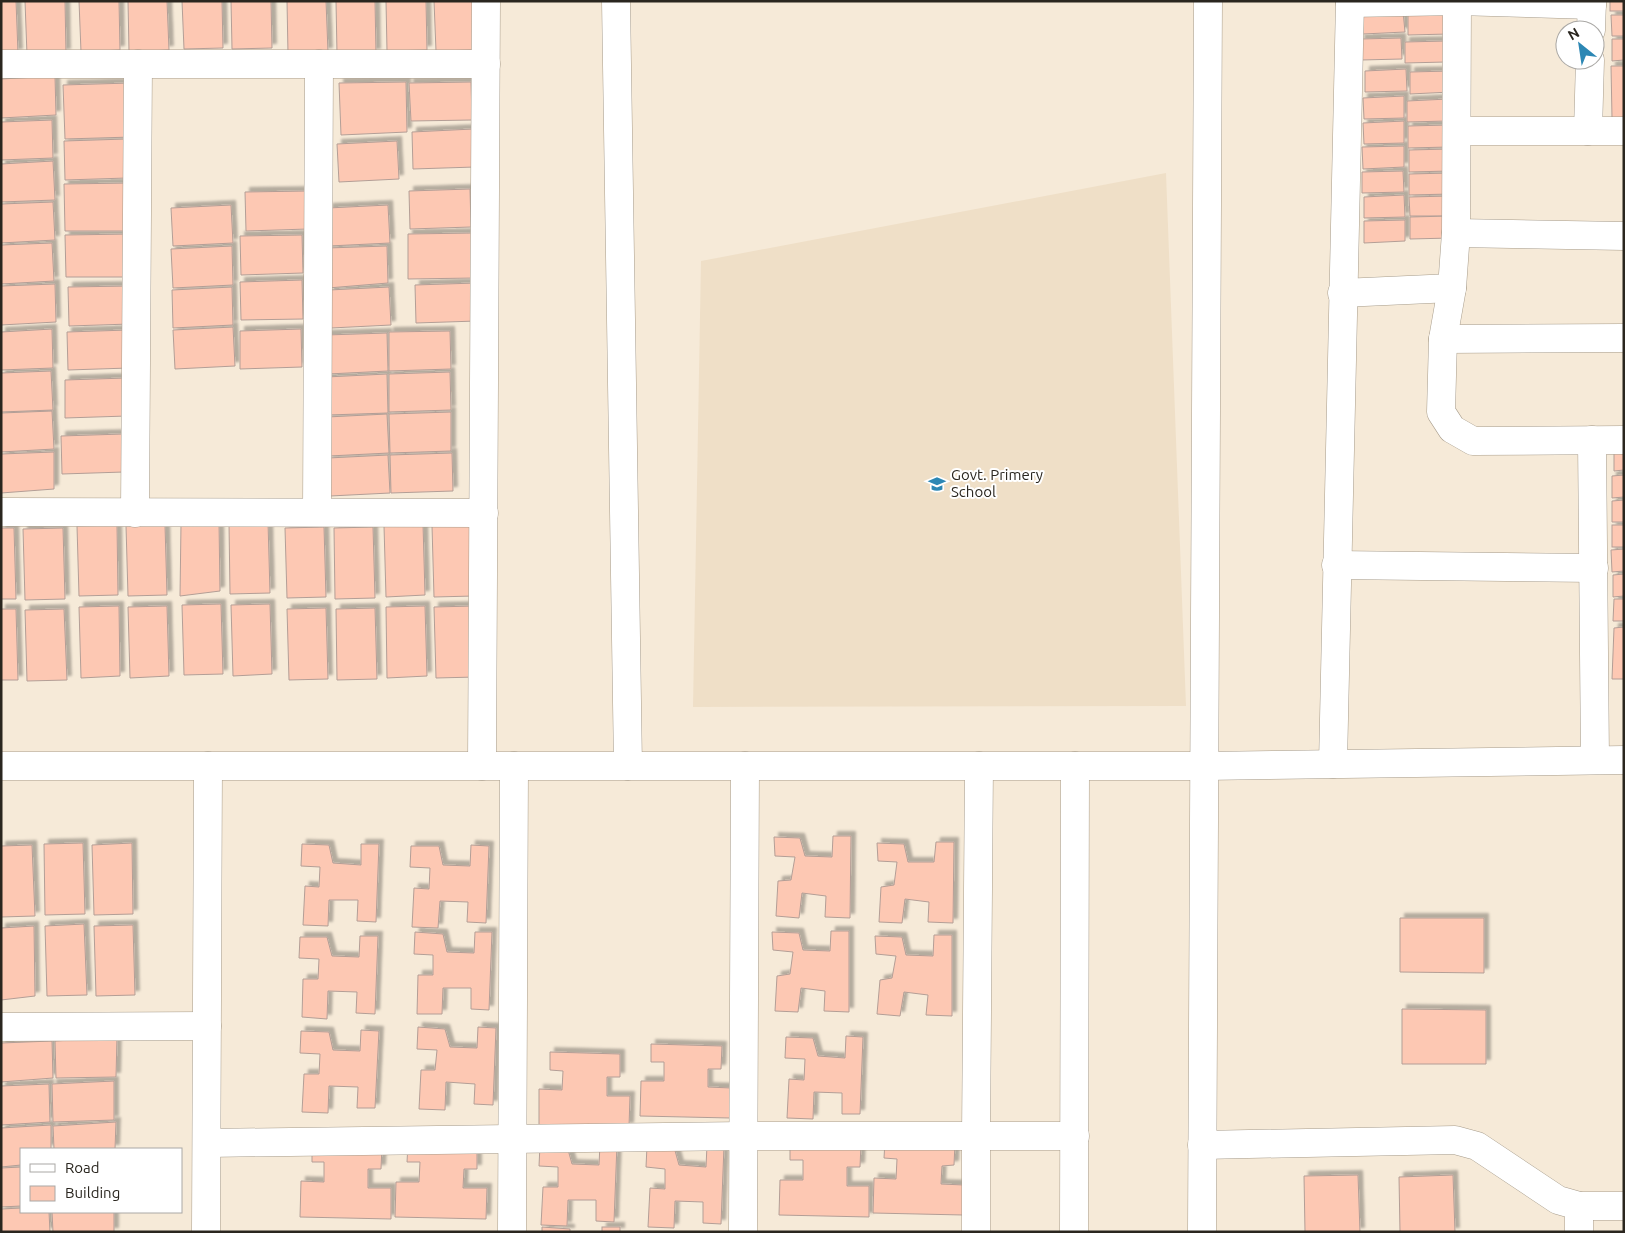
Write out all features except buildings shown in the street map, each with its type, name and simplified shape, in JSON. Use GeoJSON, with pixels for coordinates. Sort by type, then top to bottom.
{"type":"FeatureCollection","features":[{"type":"Feature","properties":{"kind":"street"},"geometry":{"type":"LineString","coordinates":[[482,766],[486,1]]}},
{"type":"Feature","properties":{"kind":"street"},"geometry":{"type":"LineString","coordinates":[[616,1],[628,766]]}},
{"type":"Feature","properties":{"kind":"street"},"geometry":{"type":"LineString","coordinates":[[1202,1232],[1208,1]]}},
{"type":"Feature","properties":{"kind":"street"},"geometry":{"type":"LineString","coordinates":[[1333,764],[1342,293],[1350,2],[1457,1],[1592,12]]}},
{"type":"Feature","properties":{"kind":"street"},"geometry":{"type":"LineString","coordinates":[[1457,1],[1458,131],[1456,233],[1452,288],[1443,339],[1441,412],[1452,430],[1473,441],[1624,440]]}},
{"type":"Feature","properties":{"kind":"street"},"geometry":{"type":"LineString","coordinates":[[1,64],[486,64]]}},
{"type":"Feature","properties":{"kind":"street"},"geometry":{"type":"LineString","coordinates":[[135,512],[138,64]]}},
{"type":"Feature","properties":{"kind":"street"},"geometry":{"type":"LineString","coordinates":[[317,512],[319,64]]}},
{"type":"Feature","properties":{"kind":"street"},"geometry":{"type":"LineString","coordinates":[[1588,131],[1590,70]]}},
{"type":"Feature","properties":{"kind":"street"},"geometry":{"type":"LineString","coordinates":[[1458,131],[1624,131]]}},
{"type":"Feature","properties":{"kind":"street"},"geometry":{"type":"LineString","coordinates":[[1456,233],[1624,236]]}},
{"type":"Feature","properties":{"kind":"street"},"geometry":{"type":"LineString","coordinates":[[1342,293],[1452,288]]}},
{"type":"Feature","properties":{"kind":"street"},"geometry":{"type":"LineString","coordinates":[[1443,339],[1624,338]]}},
{"type":"Feature","properties":{"kind":"street"},"geometry":{"type":"LineString","coordinates":[[1592,440],[1595,760]]}},
{"type":"Feature","properties":{"kind":"street"},"geometry":{"type":"LineString","coordinates":[[1,512],[484,512]]}},
{"type":"Feature","properties":{"kind":"street"},"geometry":{"type":"LineString","coordinates":[[1336,565],[1594,568]]}},
{"type":"Feature","properties":{"kind":"street"},"geometry":{"type":"LineString","coordinates":[[1,766],[1205,766],[1624,760]]}},
{"type":"Feature","properties":{"kind":"street"},"geometry":{"type":"LineString","coordinates":[[206,1232],[208,766]]}},
{"type":"Feature","properties":{"kind":"street"},"geometry":{"type":"LineString","coordinates":[[512,1232],[514,766]]}},
{"type":"Feature","properties":{"kind":"street"},"geometry":{"type":"LineString","coordinates":[[743,1232],[745,766]]}},
{"type":"Feature","properties":{"kind":"street"},"geometry":{"type":"LineString","coordinates":[[976,1232],[979,766]]}},
{"type":"Feature","properties":{"kind":"street"},"geometry":{"type":"LineString","coordinates":[[1074,1232],[1075,766]]}},
{"type":"Feature","properties":{"kind":"street"},"geometry":{"type":"LineString","coordinates":[[1,1027],[207,1026]]}},
{"type":"Feature","properties":{"kind":"street"},"geometry":{"type":"LineString","coordinates":[[207,1143],[743,1136],[1074,1136]]}},
{"type":"Feature","properties":{"kind":"street"},"geometry":{"type":"LineString","coordinates":[[1202,1146],[1455,1140],[1476,1146],[1544,1193],[1558,1200],[1579,1219],[1624,1206]]}},
{"type":"Feature","properties":{"kind":"shaded area","name":"Govt. Primery School"},"geometry":{"type":"Polygon","coordinates":[[[1166,173],[1186,706],[693,707],[701,261],[1166,173]]]}},
{"type":"Feature","properties":{"kind":"place","name":"Govt. Primery School"},"geometry":{"type":"Point","coordinates":[937,484]}}]}
